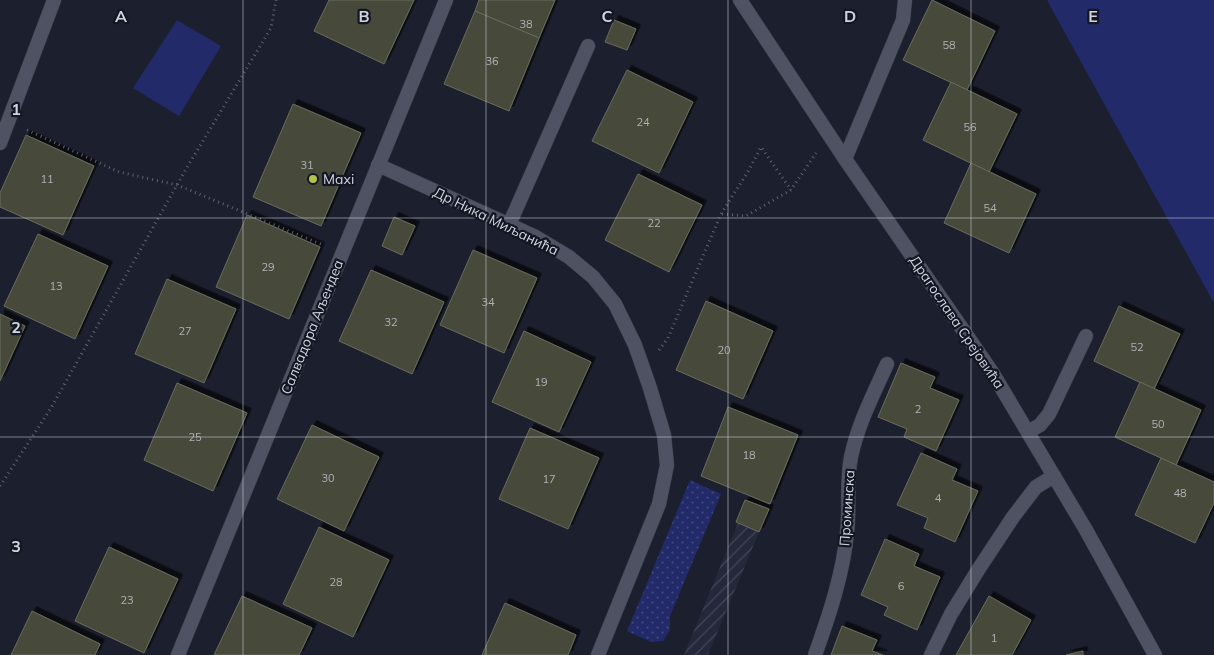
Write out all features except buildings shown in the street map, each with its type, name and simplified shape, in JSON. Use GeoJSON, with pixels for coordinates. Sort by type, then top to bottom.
{"type":"FeatureCollection","features":[{"type":"Feature","properties":{"kind":"street"},"geometry":{"type":"LineString","coordinates":[[0,143],[54,0]]}},
{"type":"Feature","properties":{"kind":"street","name":"Салвадора Аљендеа"},"geometry":{"type":"LineString","coordinates":[[178,655],[446,0]]}},
{"type":"Feature","properties":{"kind":"street","name":"Драгослава Срејовића"},"geometry":{"type":"LineString","coordinates":[[740,0],[845,158],[992,372],[1131,609],[1155,655]]}},
{"type":"Feature","properties":{"kind":"street"},"geometry":{"type":"LineString","coordinates":[[845,158],[903,20],[905,0]]}},
{"type":"Feature","properties":{"kind":"street"},"geometry":{"type":"LineString","coordinates":[[509,225],[588,46]]}},
{"type":"Feature","properties":{"kind":"street","name":"Др Ника Миљанића"},"geometry":{"type":"LineString","coordinates":[[378,165],[534,236],[569,257],[593,277],[615,304],[644,369],[664,435],[667,465],[659,504],[598,655]]}},
{"type":"Feature","properties":{"kind":"street"},"geometry":{"type":"LineString","coordinates":[[1028,432],[1040,425],[1049,414],[1086,336]]}},
{"type":"Feature","properties":{"kind":"street","name":"Проминска"},"geometry":{"type":"LineString","coordinates":[[815,655],[842,568],[847,532],[848,485],[851,457],[860,423],[887,364]]}},
{"type":"Feature","properties":{"kind":"street"},"geometry":{"type":"LineString","coordinates":[[931,655],[951,614],[1018,510],[1036,487],[1054,476]]}},
{"type":"Feature","properties":{"kind":"path"},"geometry":{"type":"LineString","coordinates":[[0,486],[51,408],[177,185],[271,28],[276,0]]}},
{"type":"Feature","properties":{"kind":"path"},"geometry":{"type":"LineString","coordinates":[[8,122],[119,172],[177,185],[342,253]]}},
{"type":"Feature","properties":{"kind":"path"},"geometry":{"type":"LineString","coordinates":[[721,214],[746,216],[791,190],[829,134]]}},
{"type":"Feature","properties":{"kind":"path"},"geometry":{"type":"LineString","coordinates":[[644,369],[668,338],[721,214],[761,147],[791,190]]}},
{"type":"Feature","properties":{"kind":"shaded area"},"geometry":{"type":"Polygon","coordinates":[[[1047,0],[1214,0],[1214,303],[1054,13],[1047,0]]]}},
{"type":"Feature","properties":{"kind":"shaded area"},"geometry":{"type":"Polygon","coordinates":[[[177,20],[221,46],[179,116],[133,88],[177,20]]]}},
{"type":"Feature","properties":{"kind":"shaded area"},"geometry":{"type":"Polygon","coordinates":[[[690,480],[721,494],[670,616],[670,630],[663,641],[651,642],[627,631],[690,480]]]}},
{"type":"Feature","properties":{"kind":"shaded area"},"geometry":{"type":"Polygon","coordinates":[[[738,523],[759,532],[708,655],[684,655],[738,523]]]}},
{"type":"Feature","properties":{"kind":"place","name":"Maxi"},"geometry":{"type":"Point","coordinates":[313,179]}}]}
